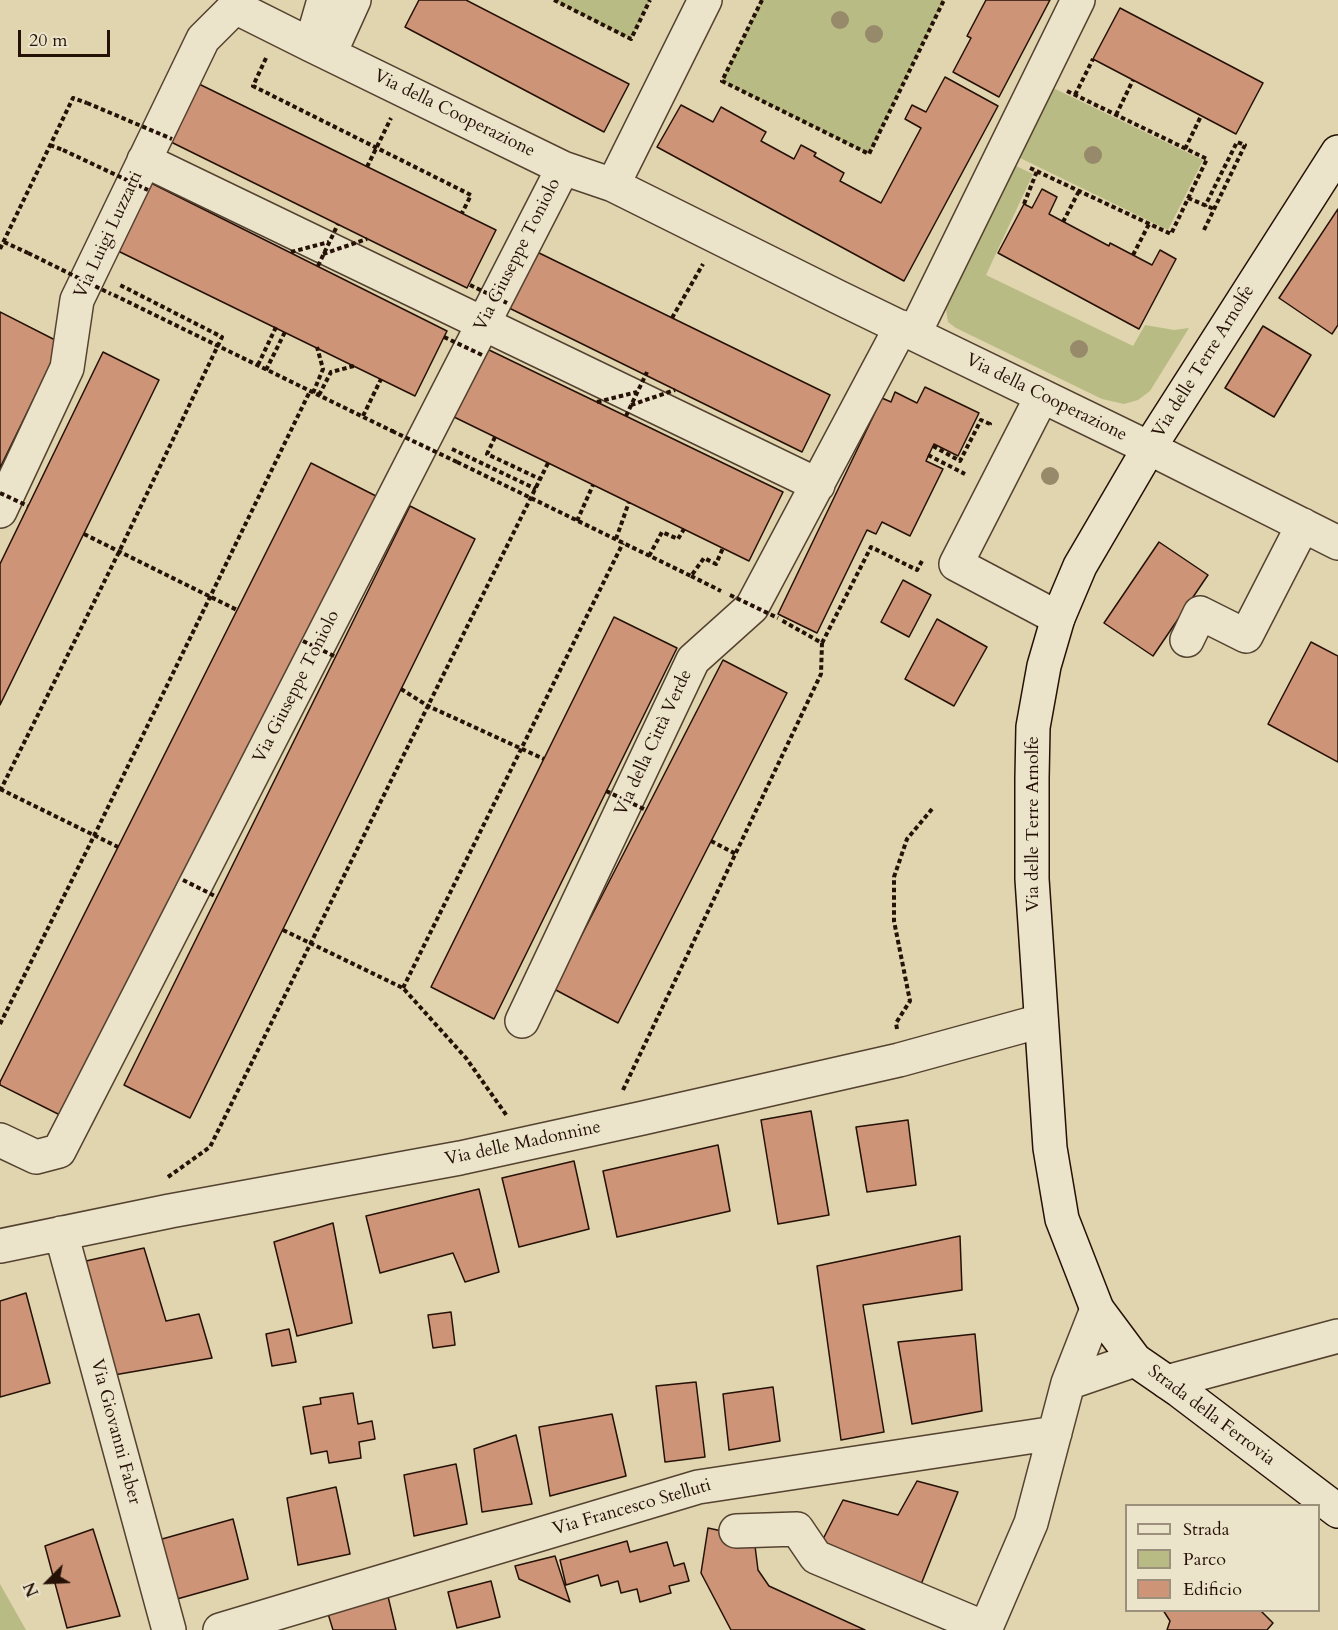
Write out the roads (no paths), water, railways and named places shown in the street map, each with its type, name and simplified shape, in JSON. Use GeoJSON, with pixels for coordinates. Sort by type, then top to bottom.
{"type":"FeatureCollection","features":[{"type":"Feature","properties":{"kind":"street"},"geometry":{"type":"LineString","coordinates":[[320,49],[324,0]]}},
{"type":"Feature","properties":{"kind":"street"},"geometry":{"type":"LineString","coordinates":[[320,49],[354,0]]}},
{"type":"Feature","properties":{"kind":"street"},"geometry":{"type":"LineString","coordinates":[[613,185],[705,0]]}},
{"type":"Feature","properties":{"kind":"street"},"geometry":{"type":"LineString","coordinates":[[907,331],[1002,155],[1078,0]]}},
{"type":"Feature","properties":{"kind":"street","name":"Via della Cooperazione"},"geometry":{"type":"LineString","coordinates":[[237,4],[280,29],[563,168],[613,185],[1338,543]]}},
{"type":"Feature","properties":{"kind":"street","name":"Via Luigi Luzzatti"},"geometry":{"type":"LineString","coordinates":[[14,508],[67,368],[77,300],[101,282],[203,39],[237,4]]}},
{"type":"Feature","properties":{"kind":"street","name":"Via delle Terre Arnolfe"},"geometry":{"type":"LineString","coordinates":[[1096,1309],[1062,1219],[1050,1148],[1032,879],[1033,737],[1044,666],[1058,618],[1080,566],[1149,448],[1338,152]]}},
{"type":"Feature","properties":{"kind":"street","name":"Via Giuseppe Toniolo"},"geometry":{"type":"LineString","coordinates":[[0,1140],[36,1157],[59,1151],[425,437],[495,313],[563,168]]}},
{"type":"Feature","properties":{"kind":"street"},"geometry":{"type":"LineString","coordinates":[[146,175],[495,313],[818,485]]}},
{"type":"Feature","properties":{"kind":"street","name":"Via della Città Verde"},"geometry":{"type":"LineString","coordinates":[[522,1021],[693,660],[752,607],[818,485],[907,331]]}},
{"type":"Feature","properties":{"kind":"street"},"geometry":{"type":"LineString","coordinates":[[1042,396],[956,564],[1058,618]]}},
{"type":"Feature","properties":{"kind":"street"},"geometry":{"type":"LineString","coordinates":[[1187,640],[1200,613],[1246,636],[1303,525]]}},
{"type":"Feature","properties":{"kind":"street","name":"Via delle Madonnine"},"geometry":{"type":"LineString","coordinates":[[0,1246],[527,1144],[899,1060],[1041,1021]]}},
{"type":"Feature","properties":{"kind":"street","name":"Via Giovanni Faber"},"geometry":{"type":"LineString","coordinates":[[62,1233],[169,1630]]}},
{"type":"Feature","properties":{"kind":"street"},"geometry":{"type":"LineString","coordinates":[[736,1531],[796,1529],[816,1557],[985,1629],[1031,1523],[1068,1383],[1096,1309]]}},
{"type":"Feature","properties":{"kind":"street","name":"Strada della Ferrovia"},"geometry":{"type":"LineString","coordinates":[[1096,1309],[1135,1360],[1338,1511]]}},
{"type":"Feature","properties":{"kind":"street"},"geometry":{"type":"LineString","coordinates":[[1167,1382],[1338,1336]]}},
{"type":"Feature","properties":{"kind":"street"},"geometry":{"type":"LineString","coordinates":[[1068,1383],[1135,1360]]}},
{"type":"Feature","properties":{"kind":"street","name":"Via Francesco Stelluti"},"geometry":{"type":"LineString","coordinates":[[220,1630],[698,1487],[1055,1433]]}}]}
